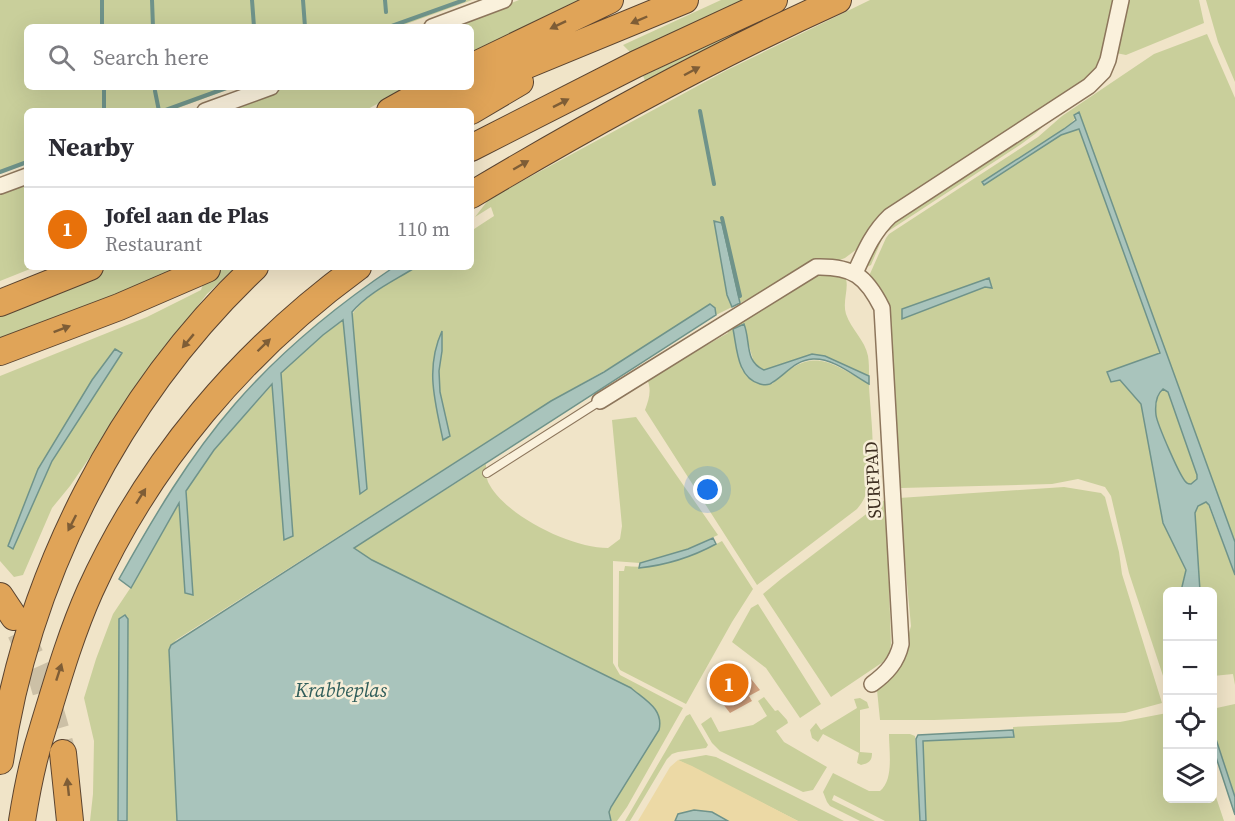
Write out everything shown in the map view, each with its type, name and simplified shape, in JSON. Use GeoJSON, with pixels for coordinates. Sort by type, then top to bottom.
{"type":"FeatureCollection","features":[{"type":"Feature","properties":{"kind":"highway"},"geometry":{"type":"LineString","coordinates":[[474,67],[610,0]]}},
{"type":"Feature","properties":{"kind":"highway"},"geometry":{"type":"LineString","coordinates":[[474,87],[685,0]]}},
{"type":"Feature","properties":{"kind":"highway"},"geometry":{"type":"LineString","coordinates":[[474,146],[636,64],[774,0]]}},
{"type":"Feature","properties":{"kind":"highway"},"geometry":{"type":"LineString","coordinates":[[474,193],[554,146],[696,69],[838,0]]}},
{"type":"Feature","properties":{"kind":"highway"},"geometry":{"type":"LineString","coordinates":[[474,109],[592,40]]}},
{"type":"Feature","properties":{"kind":"highway"},"geometry":{"type":"LineString","coordinates":[[395,108],[428,90]]}},
{"type":"Feature","properties":{"kind":"highway"},"geometry":{"type":"LineString","coordinates":[[428,108],[467,90]]}},
{"type":"Feature","properties":{"kind":"highway"},"geometry":{"type":"LineString","coordinates":[[0,303],[82,270]]}},
{"type":"Feature","properties":{"kind":"highway"},"geometry":{"type":"LineString","coordinates":[[0,352],[119,307],[207,270]]}},
{"type":"Feature","properties":{"kind":"highway"},"geometry":{"type":"LineString","coordinates":[[0,761],[12,699],[33,622],[68,531],[88,492],[120,434],[145,396],[216,309],[252,270]]}},
{"type":"Feature","properties":{"kind":"highway"},"geometry":{"type":"LineString","coordinates":[[22,821],[34,754],[65,653],[90,591],[130,515],[171,451],[230,380],[277,332],[354,270]]}},
{"type":"Feature","properties":{"kind":"highway"},"geometry":{"type":"LineString","coordinates":[[63,753],[70,821]]}},
{"type":"Feature","properties":{"kind":"street"},"geometry":{"type":"LineString","coordinates":[[440,24],[504,0]]}},
{"type":"Feature","properties":{"kind":"street"},"geometry":{"type":"LineString","coordinates":[[600,401],[816,267],[835,267],[855,273],[874,235],[891,216],[1089,86],[1103,72],[1108,60],[1120,0]]}},
{"type":"Feature","properties":{"kind":"street"},"geometry":{"type":"LineString","coordinates":[[213,108],[263,90]]}},
{"type":"Feature","properties":{"kind":"street"},"geometry":{"type":"LineString","coordinates":[[0,186],[24,177]]}},
{"type":"Feature","properties":{"kind":"street","name":"SURFPAD"},"geometry":{"type":"LineString","coordinates":[[855,273],[864,278],[882,308],[901,644],[893,665],[872,684]]}},
{"type":"Feature","properties":{"kind":"lane"},"geometry":{"type":"LineString","coordinates":[[487,473],[600,401]]}},
{"type":"Feature","properties":{"kind":"green space"},"geometry":{"type":"Polygon","coordinates":[[[0,0],[472,0],[406,24],[24,24],[24,90],[227,90],[178,108],[24,108],[24,164],[0,173],[0,0]]]}},
{"type":"Feature","properties":{"kind":"green space"},"geometry":{"type":"Polygon","coordinates":[[[519,0],[584,0],[474,54],[474,24],[456,24],[519,0]]]}},
{"type":"Feature","properties":{"kind":"green space"},"geometry":{"type":"Polygon","coordinates":[[[721,0],[754,0],[633,55],[623,45],[721,0]]]}},
{"type":"Feature","properties":{"kind":"green space"},"geometry":{"type":"Polygon","coordinates":[[[806,0],[820,0],[648,87],[643,76],[806,0]]]}},
{"type":"Feature","properties":{"kind":"green space"},"geometry":{"type":"Polygon","coordinates":[[[870,0],[1115,0],[1100,64],[1088,79],[878,219],[857,249],[845,258],[779,283],[740,303],[722,223],[714,221],[727,295],[732,307],[716,315],[715,308],[551,401],[176,640],[169,650],[177,821],[127,821],[128,619],[127,616],[120,617],[118,821],[90,821],[94,741],[84,698],[96,659],[113,614],[135,581],[180,502],[185,592],[193,595],[186,491],[214,450],[273,384],[284,539],[293,536],[281,373],[323,335],[344,320],[360,493],[352,316],[355,310],[370,296],[411,270],[474,270],[474,229],[494,216],[491,207],[475,217],[489,199],[727,70],[870,0]]]}},
{"type":"Feature","properties":{"kind":"green space"},"geometry":{"type":"Polygon","coordinates":[[[1126,0],[1199,0],[1204,23],[1126,55],[1116,53],[1126,0]]]}},
{"type":"Feature","properties":{"kind":"green space"},"geometry":{"type":"Polygon","coordinates":[[[1206,0],[1235,0],[1235,82],[1218,42],[1206,0]]]}},
{"type":"Feature","properties":{"kind":"green space"},"geometry":{"type":"Polygon","coordinates":[[[1207,34],[1235,98],[1235,542],[1079,112],[1061,135],[1079,129],[1160,353],[1107,372],[1120,380],[1141,404],[1163,523],[1186,570],[1182,587],[1163,587],[1163,676],[1129,573],[1111,496],[1105,487],[1078,479],[1052,484],[901,488],[898,484],[889,312],[869,276],[889,234],[1038,137],[1062,116],[1154,54],[1207,34]],[[989,279],[902,309],[902,318],[985,287],[992,288],[989,279]]]}},
{"type":"Feature","properties":{"kind":"green space"},"geometry":{"type":"Polygon","coordinates":[[[278,90],[403,90],[370,108],[229,108],[278,90]]]}},
{"type":"Feature","properties":{"kind":"green space"},"geometry":{"type":"Polygon","coordinates":[[[1051,119],[1020,145],[884,234],[871,265],[867,267],[869,254],[875,242],[892,222],[1051,119]]]}},
{"type":"Feature","properties":{"kind":"green space"},"geometry":{"type":"Polygon","coordinates":[[[24,183],[24,270],[28,270],[0,281],[0,192],[24,183]]]}},
{"type":"Feature","properties":{"kind":"green space"},"geometry":{"type":"Polygon","coordinates":[[[100,270],[182,270],[0,343],[0,311],[100,270]]]}},
{"type":"Feature","properties":{"kind":"green space"},"geometry":{"type":"Polygon","coordinates":[[[208,270],[233,270],[207,294],[165,348],[70,486],[52,508],[23,575],[14,577],[0,561],[0,376],[147,317],[201,290],[208,270]],[[120,350],[38,469],[12,548],[52,461],[122,353],[120,350]]]}},
{"type":"Feature","properties":{"kind":"green space"},"geometry":{"type":"Polygon","coordinates":[[[828,270],[845,276],[846,314],[866,350],[869,376],[825,356],[764,370],[755,366],[749,346],[733,329],[742,370],[772,384],[798,365],[809,361],[820,361],[830,363],[869,384],[873,450],[870,483],[857,509],[757,585],[645,410],[650,391],[647,379],[728,333],[725,327],[787,287],[828,270]]]}},
{"type":"Feature","properties":{"kind":"green space"},"geometry":{"type":"Polygon","coordinates":[[[1163,389],[1168,392],[1197,475],[1197,479],[1191,484],[1187,483],[1180,472],[1157,420],[1156,404],[1163,389]]]}},
{"type":"Feature","properties":{"kind":"green space"},"geometry":{"type":"Polygon","coordinates":[[[636,417],[718,535],[688,549],[640,563],[613,561],[613,663],[620,675],[683,708],[627,807],[617,821],[611,821],[609,812],[611,807],[659,730],[655,708],[631,688],[372,560],[354,548],[486,464],[488,482],[497,495],[524,518],[558,536],[593,547],[608,548],[620,539],[622,526],[612,420],[636,417]]]}},
{"type":"Feature","properties":{"kind":"green space"},"geometry":{"type":"Polygon","coordinates":[[[1064,487],[1101,493],[1105,497],[1119,552],[1122,574],[1162,703],[1125,713],[880,720],[877,690],[906,644],[911,626],[899,498],[1064,487]]]}},
{"type":"Feature","properties":{"kind":"green space"},"geometry":{"type":"Polygon","coordinates":[[[886,499],[891,644],[889,654],[883,662],[831,697],[763,594],[886,499]]]}},
{"type":"Feature","properties":{"kind":"green space"},"geometry":{"type":"Polygon","coordinates":[[[1207,502],[1235,575],[1235,685],[1233,674],[1217,676],[1217,587],[1200,587],[1195,513],[1197,506],[1207,502]]]}},
{"type":"Feature","properties":{"kind":"green space"},"geometry":{"type":"Polygon","coordinates":[[[722,541],[753,589],[686,704],[620,670],[618,666],[619,571],[624,571],[625,566],[651,566],[675,561],[722,541]]]}},
{"type":"Feature","properties":{"kind":"green space"},"geometry":{"type":"Polygon","coordinates":[[[758,604],[821,704],[800,718],[766,668],[732,642],[751,608],[758,604]]]}},
{"type":"Feature","properties":{"kind":"green space"},"geometry":{"type":"Polygon","coordinates":[[[764,697],[775,711],[778,710],[787,720],[788,723],[776,731],[784,742],[827,767],[813,790],[803,792],[720,751],[712,743],[701,724],[711,717],[719,732],[753,725],[767,716],[758,701],[764,697]]]}},
{"type":"Feature","properties":{"kind":"green space"},"geometry":{"type":"Polygon","coordinates":[[[860,698],[867,702],[869,708],[860,710],[860,752],[872,753],[870,761],[861,765],[857,763],[859,753],[823,734],[818,742],[812,738],[810,730],[816,723],[821,730],[857,708],[854,699],[860,698]]]}},
{"type":"Feature","properties":{"kind":"green space"},"geometry":{"type":"Polygon","coordinates":[[[1235,704],[1235,797],[1217,742],[1217,708],[1235,704]]]}},
{"type":"Feature","properties":{"kind":"green space"},"geometry":{"type":"Polygon","coordinates":[[[690,714],[708,745],[706,748],[672,754],[630,821],[625,821],[686,716],[690,714]]]}},
{"type":"Feature","properties":{"kind":"green space"},"geometry":{"type":"Polygon","coordinates":[[[1163,714],[1163,803],[1217,803],[1217,800],[1224,821],[926,821],[923,741],[1013,737],[1013,727],[1120,722],[1163,714]]]}},
{"type":"Feature","properties":{"kind":"green space"},"geometry":{"type":"Polygon","coordinates":[[[889,734],[915,736],[920,821],[885,821],[834,795],[832,800],[875,821],[860,821],[830,806],[823,792],[833,773],[869,791],[880,791],[889,773],[889,734]]]}},
{"type":"Feature","properties":{"kind":"green space"},"geometry":{"type":"Polygon","coordinates":[[[706,755],[716,757],[844,821],[798,821],[678,760],[706,755]]]}},
{"type":"Feature","properties":{"kind":"sand"},"geometry":{"type":"Polygon","coordinates":[[[678,760],[798,821],[728,821],[712,812],[694,810],[678,814],[675,821],[638,821],[670,767],[678,760]]]}},
{"type":"Feature","properties":{"kind":"water"},"geometry":{"type":"Polygon","coordinates":[[[1079,112],[1235,542],[1235,575],[1209,505],[1206,502],[1198,506],[1195,513],[1200,587],[1182,587],[1186,570],[1163,523],[1141,404],[1120,380],[1111,382],[1107,372],[1160,353],[1079,129],[1061,135],[984,185],[982,182],[1076,120],[1074,115],[1079,112]],[[1163,389],[1156,404],[1156,415],[1165,439],[1184,480],[1191,484],[1197,479],[1168,392],[1163,389]]]}},
{"type":"Feature","properties":{"kind":"water"},"geometry":{"type":"Polygon","coordinates":[[[714,221],[722,223],[740,303],[732,307],[727,295],[714,221]]]}},
{"type":"Feature","properties":{"kind":"water"},"geometry":{"type":"Polygon","coordinates":[[[390,270],[411,270],[374,293],[352,312],[367,489],[360,494],[343,320],[281,373],[293,536],[284,540],[272,384],[214,450],[186,491],[193,595],[185,593],[179,503],[131,588],[119,579],[172,488],[218,424],[271,366],[351,297],[390,270]]]}},
{"type":"Feature","properties":{"kind":"water"},"geometry":{"type":"Polygon","coordinates":[[[989,278],[992,288],[985,287],[902,319],[902,309],[989,278]]]}},
{"type":"Feature","properties":{"kind":"water","name":"Krabbeplas"},"geometry":{"type":"Polygon","coordinates":[[[710,304],[715,308],[716,315],[354,548],[372,560],[631,688],[652,706],[659,716],[659,730],[611,807],[609,812],[611,821],[177,821],[169,650],[171,645],[551,401],[604,372],[710,304]]]}},
{"type":"Feature","properties":{"kind":"water"},"geometry":{"type":"Polygon","coordinates":[[[744,324],[753,362],[764,370],[812,354],[825,356],[869,376],[869,384],[835,364],[820,359],[801,362],[767,385],[752,381],[742,369],[739,361],[733,329],[744,324]]]}},
{"type":"Feature","properties":{"kind":"water"},"geometry":{"type":"Polygon","coordinates":[[[442,331],[440,392],[450,436],[443,440],[433,385],[434,358],[442,331]]]}},
{"type":"Feature","properties":{"kind":"water"},"geometry":{"type":"Polygon","coordinates":[[[115,349],[122,353],[52,461],[13,549],[8,546],[38,469],[92,380],[115,349]]]}},
{"type":"Feature","properties":{"kind":"water"},"geometry":{"type":"Polygon","coordinates":[[[713,538],[716,544],[698,553],[669,563],[639,568],[640,563],[688,549],[713,538]]]}},
{"type":"Feature","properties":{"kind":"water"},"geometry":{"type":"Polygon","coordinates":[[[125,615],[128,619],[127,821],[118,821],[119,619],[125,615]]]}},
{"type":"Feature","properties":{"kind":"water"},"geometry":{"type":"Polygon","coordinates":[[[1013,730],[1014,737],[923,741],[926,821],[920,821],[916,739],[918,735],[1013,730]]]}},
{"type":"Feature","properties":{"kind":"water"},"geometry":{"type":"Polygon","coordinates":[[[1217,742],[1235,797],[1235,815],[1217,760],[1217,742]]]}},
{"type":"Feature","properties":{"kind":"water"},"geometry":{"type":"Polygon","coordinates":[[[694,810],[712,812],[728,821],[675,821],[678,814],[694,810]]]}},
{"type":"Feature","properties":{"kind":"building"},"geometry":{"type":"Polygon","coordinates":[[[734,664],[748,675],[760,690],[749,696],[752,701],[730,713],[710,693],[718,680],[726,675],[734,664]]]}},
{"type":"Feature","properties":{"kind":"waterway"},"geometry":{"type":"LineString","coordinates":[[102,0],[102,24]]}},
{"type":"Feature","properties":{"kind":"waterway"},"geometry":{"type":"LineString","coordinates":[[152,0],[153,24]]}},
{"type":"Feature","properties":{"kind":"waterway"},"geometry":{"type":"LineString","coordinates":[[252,0],[254,24]]}},
{"type":"Feature","properties":{"kind":"waterway"},"geometry":{"type":"LineString","coordinates":[[303,0],[305,24]]}},
{"type":"Feature","properties":{"kind":"waterway"},"geometry":{"type":"LineString","coordinates":[[385,0],[386,12]]}},
{"type":"Feature","properties":{"kind":"waterway"},"geometry":{"type":"LineString","coordinates":[[397,24],[464,0]]}},
{"type":"Feature","properties":{"kind":"waterway"},"geometry":{"type":"LineString","coordinates":[[104,90],[104,108]]}},
{"type":"Feature","properties":{"kind":"waterway"},"geometry":{"type":"LineString","coordinates":[[171,108],[221,90]]}},
{"type":"Feature","properties":{"kind":"waterway"},"geometry":{"type":"LineString","coordinates":[[155,91],[158,108]]}},
{"type":"Feature","properties":{"kind":"waterway"},"geometry":{"type":"LineString","coordinates":[[700,111],[714,184]]}},
{"type":"Feature","properties":{"kind":"waterway"},"geometry":{"type":"LineString","coordinates":[[0,172],[24,163]]}},
{"type":"Feature","properties":{"kind":"waterway"},"geometry":{"type":"LineString","coordinates":[[722,218],[740,296]]}},
{"type":"Feature","properties":{"kind":"tunnel"},"geometry":{"type":"LineString","coordinates":[[20,632],[42,680],[63,753]]}},
{"type":"Feature","properties":{"kind":"place","name":"Jofel aan de Plas"},"geometry":{"type":"Point","coordinates":[729,683]}}]}
